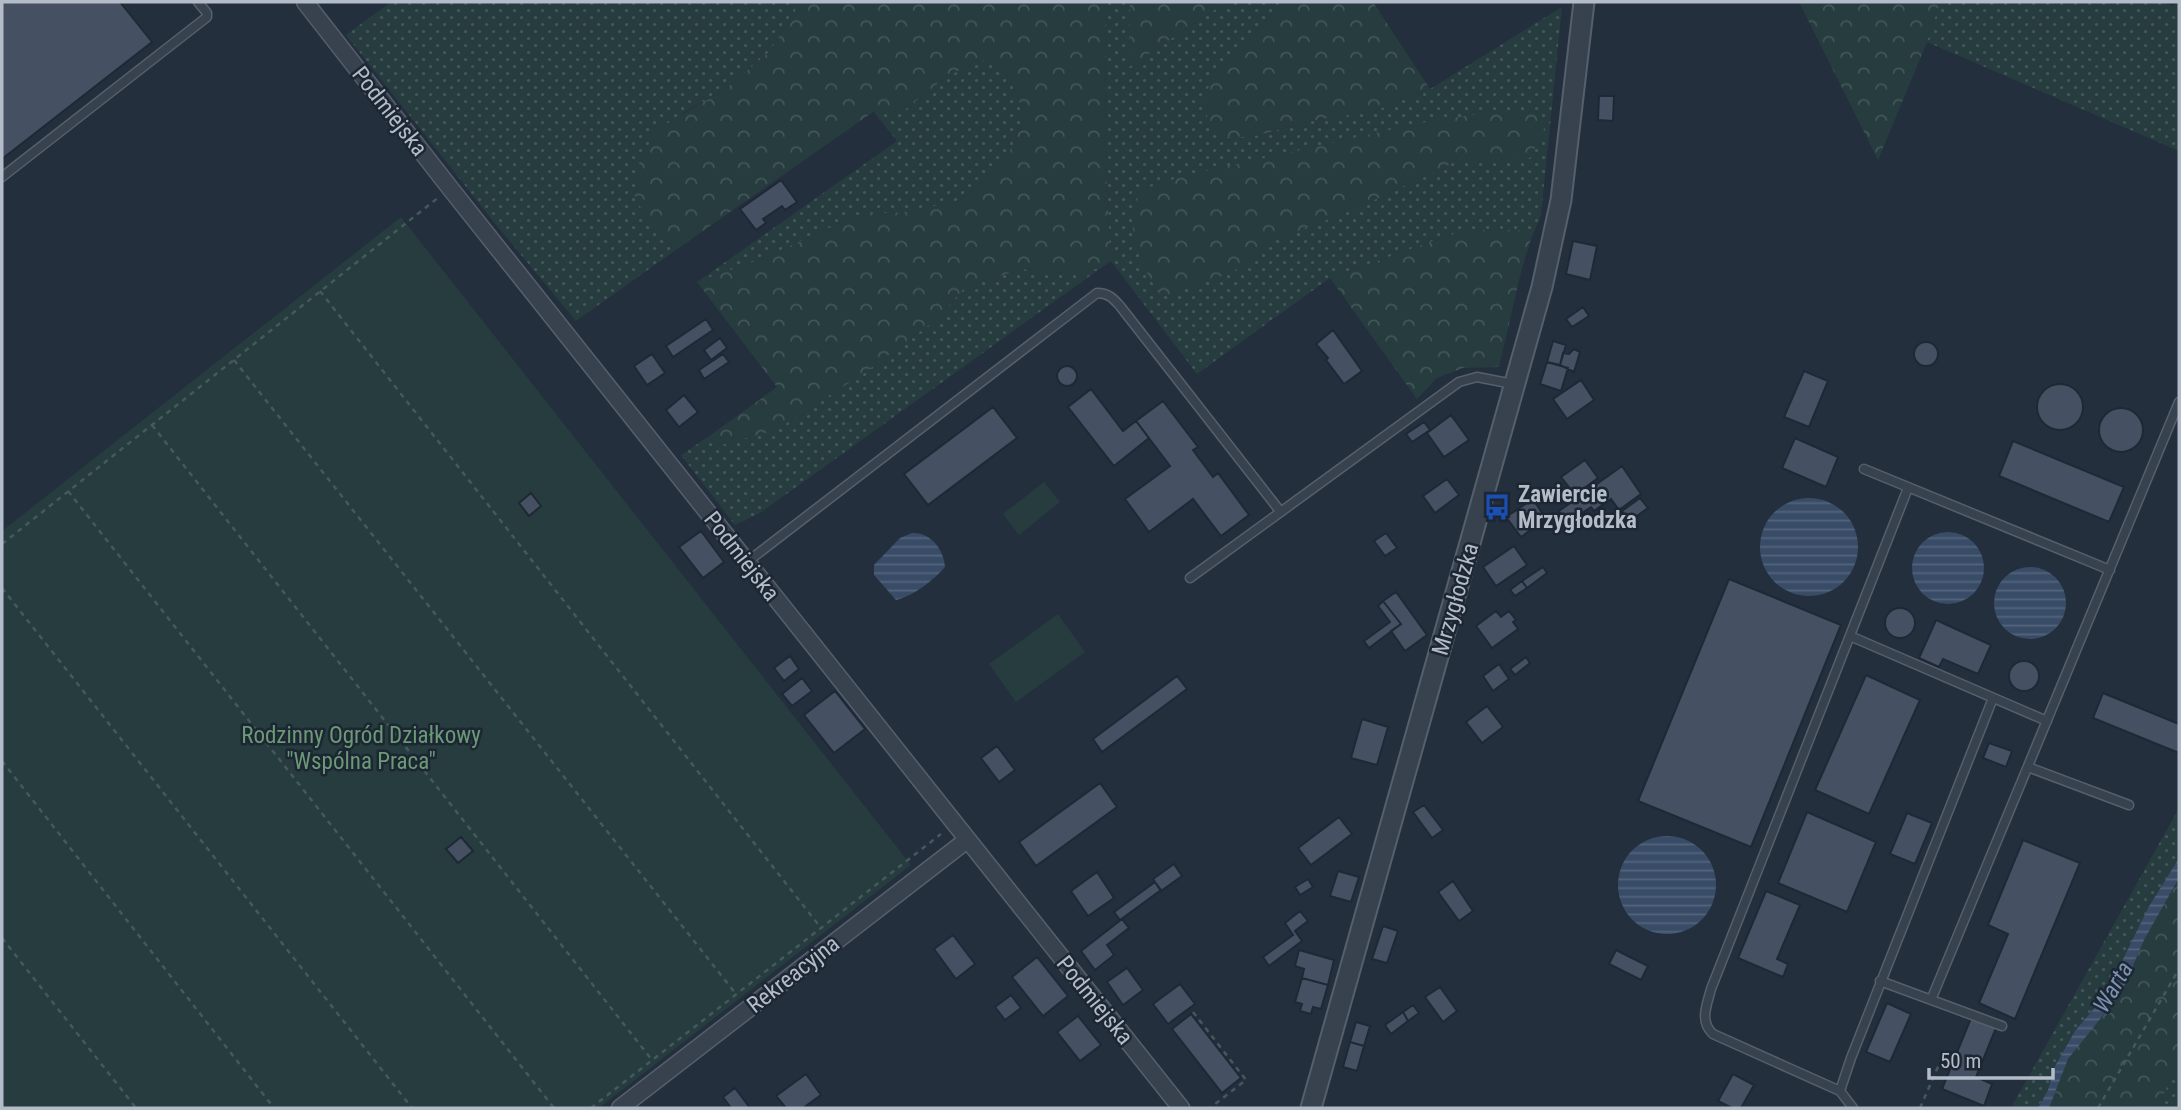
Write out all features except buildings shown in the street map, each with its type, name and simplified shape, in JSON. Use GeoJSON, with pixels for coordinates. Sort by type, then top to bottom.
{"type":"FeatureCollection","features":[{"type":"Feature","properties":{"kind":"street","name":"Podmiejska"},"geometry":{"type":"LineString","coordinates":[[305,2],[1181,1108]]}},
{"type":"Feature","properties":{"kind":"street","name":"Mrzygłodzka"},"geometry":{"type":"LineString","coordinates":[[1311,1108],[1542,287],[1561,200],[1584,2]]}},
{"type":"Feature","properties":{"kind":"street","name":"Rekreacyjna"},"geometry":{"type":"LineString","coordinates":[[620,1108],[967,840]]}},
{"type":"Feature","properties":{"kind":"lane"},"geometry":{"type":"LineString","coordinates":[[2,177],[207,17],[198,2]]}},
{"type":"Feature","properties":{"kind":"lane"},"geometry":{"type":"LineString","coordinates":[[747,562],[1097,293],[1112,296],[1280,511]]}},
{"type":"Feature","properties":{"kind":"lane"},"geometry":{"type":"LineString","coordinates":[[1190,578],[1459,382],[1477,377],[1516,384]]}},
{"type":"Feature","properties":{"kind":"lane"},"geometry":{"type":"LineString","coordinates":[[1931,1000],[2179,402]]}},
{"type":"Feature","properties":{"kind":"lane"},"geometry":{"type":"LineString","coordinates":[[1864,469],[2110,570]]}},
{"type":"Feature","properties":{"kind":"lane"},"geometry":{"type":"LineString","coordinates":[[1853,1108],[1840,1091],[1713,1034],[1705,1024],[1705,1016],[1711,989],[1908,488]]}},
{"type":"Feature","properties":{"kind":"lane"},"geometry":{"type":"LineString","coordinates":[[1850,636],[2047,722]]}},
{"type":"Feature","properties":{"kind":"lane"},"geometry":{"type":"LineString","coordinates":[[1840,1091],[1880,981],[1993,698]]}},
{"type":"Feature","properties":{"kind":"lane"},"geometry":{"type":"LineString","coordinates":[[2028,767],[2129,805]]}},
{"type":"Feature","properties":{"kind":"lane"},"geometry":{"type":"LineString","coordinates":[[1880,981],[2002,1026]]}},
{"type":"Feature","properties":{"kind":"path"},"geometry":{"type":"LineString","coordinates":[[2,544],[450,188]]}},
{"type":"Feature","properties":{"kind":"path"},"geometry":{"type":"LineString","coordinates":[[320,291],[821,928]]}},
{"type":"Feature","properties":{"kind":"path"},"geometry":{"type":"LineString","coordinates":[[234,360],[736,994]]}},
{"type":"Feature","properties":{"kind":"path"},"geometry":{"type":"LineString","coordinates":[[152,425],[652,1060]]}},
{"type":"Feature","properties":{"kind":"path"},"geometry":{"type":"LineString","coordinates":[[68,491],[554,1108]]}},
{"type":"Feature","properties":{"kind":"path"},"geometry":{"type":"LineString","coordinates":[[2,588],[412,1108]]}},
{"type":"Feature","properties":{"kind":"path"},"geometry":{"type":"LineString","coordinates":[[2,761],[274,1108]]}},
{"type":"Feature","properties":{"kind":"path"},"geometry":{"type":"LineString","coordinates":[[591,1108],[954,823]]}},
{"type":"Feature","properties":{"kind":"path"},"geometry":{"type":"LineString","coordinates":[[2,938],[136,1108]]}},
{"type":"Feature","properties":{"kind":"path"},"geometry":{"type":"LineString","coordinates":[[2098,1108],[2179,969]]}},
{"type":"Feature","properties":{"kind":"path"},"geometry":{"type":"LineString","coordinates":[[1193,1012],[1246,1080],[1210,1108]]}},
{"type":"Feature","properties":{"kind":"path"},"geometry":{"type":"LineString","coordinates":[[1920,1108],[1941,1060],[1952,1064]]}},
{"type":"Feature","properties":{"kind":"green space"},"geometry":{"type":"Polygon","coordinates":[[[391,2],[801,2],[769,52],[727,88],[683,113],[652,229],[676,250],[576,321],[346,35],[391,2]]]}},
{"type":"Feature","properties":{"kind":"green space"},"geometry":{"type":"Polygon","coordinates":[[[801,2],[1106,2],[1105,160],[1111,261],[1101,268],[1065,273],[1022,269],[965,287],[936,320],[864,373],[776,430],[721,445],[708,437],[777,387],[697,282],[759,260],[856,216],[914,211],[960,200],[998,168],[1012,147],[1024,114],[1014,88],[998,61],[978,60],[945,78],[903,111],[873,112],[676,250],[652,229],[635,197],[636,169],[656,130],[727,88],[769,52],[801,2]]]}},
{"type":"Feature","properties":{"kind":"green space"},"geometry":{"type":"Polygon","coordinates":[[[1106,2],[1130,2],[1130,66],[1226,2],[1280,2],[1255,32],[1221,137],[1251,137],[1311,121],[1374,111],[1430,89],[1562,7],[1541,215],[1531,239],[1519,230],[1491,229],[1450,235],[1330,278],[1197,374],[1111,261],[1105,160],[1106,2]]]}},
{"type":"Feature","properties":{"kind":"green space"},"geometry":{"type":"Polygon","coordinates":[[[1130,2],[1226,2],[1129,67],[1130,2]]]}},
{"type":"Feature","properties":{"kind":"green space"},"geometry":{"type":"Polygon","coordinates":[[[1280,2],[1373,2],[1430,89],[1374,111],[1311,121],[1251,137],[1221,137],[1209,125],[1203,96],[1221,68],[1275,11],[1280,2]]]}},
{"type":"Feature","properties":{"kind":"green space"},"geometry":{"type":"Polygon","coordinates":[[[1799,2],[1940,2],[1927,42],[1878,160],[1799,2]]]}},
{"type":"Feature","properties":{"kind":"green space"},"geometry":{"type":"Polygon","coordinates":[[[1940,2],[2166,2],[2171,6],[2179,3],[2179,151],[1927,42],[1940,2]]]}},
{"type":"Feature","properties":{"kind":"green space"},"geometry":{"type":"Polygon","coordinates":[[[978,60],[998,61],[1014,88],[1024,114],[1012,147],[998,168],[960,200],[914,211],[856,216],[759,260],[697,282],[897,141],[873,111],[903,111],[945,78],[978,60]]]}},
{"type":"Feature","properties":{"kind":"green space"},"geometry":{"type":"Polygon","coordinates":[[[1498,111],[1541,112],[1544,130],[1530,158],[1455,162],[1355,209],[1272,241],[1233,272],[1162,297],[1140,259],[1134,238],[1133,216],[1141,190],[1180,177],[1420,123],[1498,111]]]}},
{"type":"Feature","properties":{"kind":"green space","name":"Rodzinny Ogród Działkowy \"Wspólna Praca\""},"geometry":{"type":"Polygon","coordinates":[[[401,217],[911,865],[599,1108],[2,1108],[2,531],[401,217]]]}},
{"type":"Feature","properties":{"kind":"green space"},"geometry":{"type":"Polygon","coordinates":[[[1491,229],[1519,230],[1531,239],[1499,367],[1463,368],[1437,378],[1417,399],[1330,278],[1450,235],[1491,229]]]}},
{"type":"Feature","properties":{"kind":"green space"},"geometry":{"type":"Polygon","coordinates":[[[1101,268],[760,513],[735,525],[681,455],[708,437],[721,445],[936,320],[965,287],[1022,269],[1064,273],[1101,268]]]}},
{"type":"Feature","properties":{"kind":"green space"},"geometry":{"type":"Polygon","coordinates":[[[1044,482],[1060,502],[1019,535],[1003,514],[1044,482]]]}},
{"type":"Feature","properties":{"kind":"green space"},"geometry":{"type":"Polygon","coordinates":[[[1058,614],[1085,652],[1016,702],[989,664],[1058,614]]]}},
{"type":"Feature","properties":{"kind":"green space"},"geometry":{"type":"Polygon","coordinates":[[[2179,808],[2179,858],[2148,908],[2106,994],[2075,1031],[2055,1066],[2048,1090],[2038,1108],[2011,1108],[2179,808]]]}},
{"type":"Feature","properties":{"kind":"green space"},"geometry":{"type":"Polygon","coordinates":[[[2179,878],[2179,1058],[2158,1108],[2049,1108],[2068,1059],[2144,940],[2179,878]]]}},
{"type":"Feature","properties":{"kind":"green space"},"geometry":{"type":"Polygon","coordinates":[[[2179,1058],[2179,1108],[2158,1108],[2179,1058]]]}},
{"type":"Feature","properties":{"kind":"water"},"geometry":{"type":"Polygon","coordinates":[[[1809,498],[1828,502],[1844,512],[1854,528],[1858,547],[1854,566],[1844,582],[1828,592],[1809,596],[1790,592],[1774,582],[1764,566],[1760,547],[1764,528],[1774,512],[1790,502],[1809,498]]]}},
{"type":"Feature","properties":{"kind":"water"},"geometry":{"type":"Polygon","coordinates":[[[1948,532],[1968,538],[1978,548],[1984,568],[1978,588],[1968,598],[1948,604],[1928,598],[1918,588],[1912,568],[1918,548],[1928,538],[1948,532]]]}},
{"type":"Feature","properties":{"kind":"water"},"geometry":{"type":"Polygon","coordinates":[[[919,533],[935,543],[942,554],[945,567],[923,587],[896,600],[874,575],[874,565],[900,538],[919,533]]]}},
{"type":"Feature","properties":{"kind":"water"},"geometry":{"type":"Polygon","coordinates":[[[2030,567],[2050,573],[2060,583],[2066,603],[2060,623],[2050,633],[2030,639],[2010,633],[2000,623],[1994,603],[2000,583],[2010,573],[2030,567]]]}},
{"type":"Feature","properties":{"kind":"water"},"geometry":{"type":"Polygon","coordinates":[[[1667,836],[1686,840],[1702,850],[1712,866],[1716,885],[1712,904],[1702,920],[1686,930],[1667,934],[1648,930],[1632,920],[1622,904],[1618,885],[1622,866],[1632,850],[1648,840],[1667,836]]]}},
{"type":"Feature","properties":{"kind":"water","name":"Warta"},"geometry":{"type":"Polygon","coordinates":[[[2179,858],[2179,878],[2144,940],[2121,993],[2068,1059],[2049,1108],[2038,1108],[2048,1090],[2055,1066],[2075,1031],[2106,994],[2148,908],[2179,858]]]}},
{"type":"Feature","properties":{"kind":"place","name":"Zawiercie Mrzygłodzka"},"geometry":{"type":"Point","coordinates":[1497,507]}}]}
